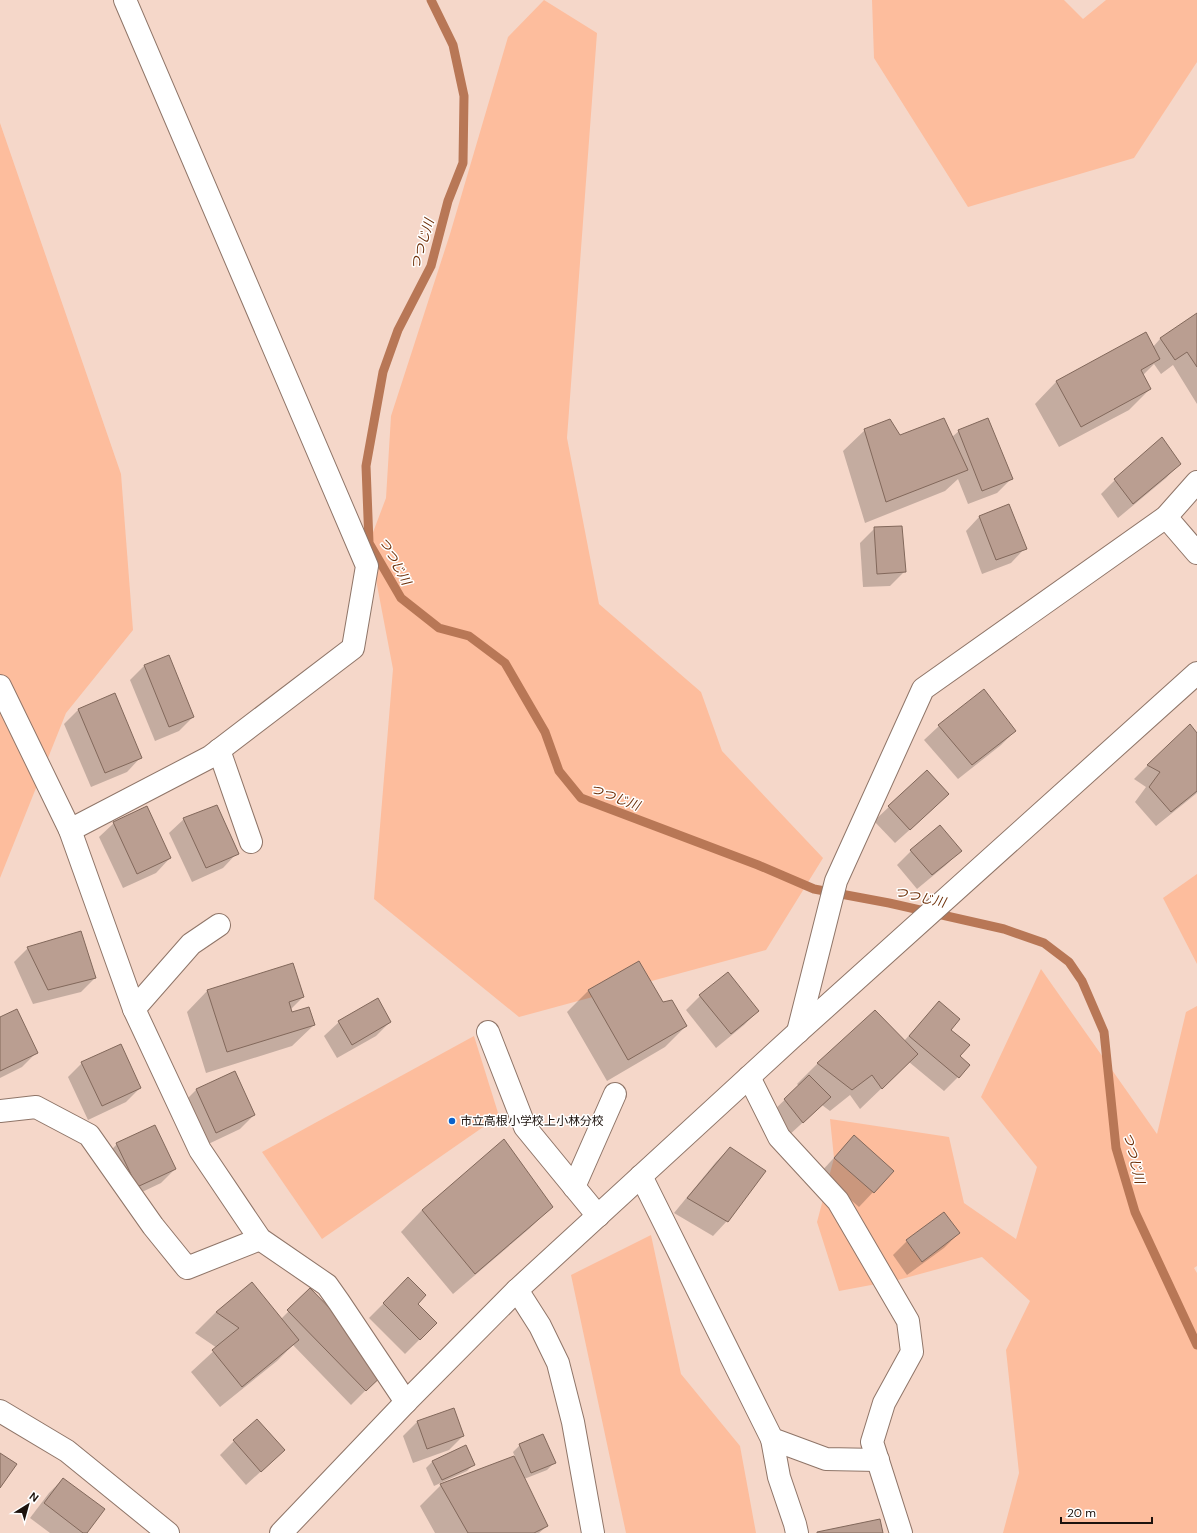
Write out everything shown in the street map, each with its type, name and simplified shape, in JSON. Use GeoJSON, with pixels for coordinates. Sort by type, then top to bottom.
{"type":"FeatureCollection","features":[{"type":"Feature","properties":{"kind":"street"},"geometry":{"type":"LineString","coordinates":[[70,830],[210,757],[353,648],[367,566],[125,0]]}},
{"type":"Feature","properties":{"kind":"street"},"geometry":{"type":"LineString","coordinates":[[798,1032],[836,881],[923,689],[1166,517],[1197,482]]}},
{"type":"Feature","properties":{"kind":"street"},"geometry":{"type":"LineString","coordinates":[[1166,517],[1197,553]]}},
{"type":"Feature","properties":{"kind":"street"},"geometry":{"type":"LineString","coordinates":[[281,1533],[406,1402],[518,1290],[798,1032],[1197,673]]}},
{"type":"Feature","properties":{"kind":"street"},"geometry":{"type":"LineString","coordinates":[[0,686],[70,830],[134,1009],[200,1150],[260,1239],[327,1285],[340,1302],[406,1402]]}},
{"type":"Feature","properties":{"kind":"street"},"geometry":{"type":"LineString","coordinates":[[219,750],[251,842]]}},
{"type":"Feature","properties":{"kind":"street"},"geometry":{"type":"LineString","coordinates":[[134,1009],[192,944],[219,925]]}},
{"type":"Feature","properties":{"kind":"street"},"geometry":{"type":"LineString","coordinates":[[488,1032],[525,1127],[598,1216]]}},
{"type":"Feature","properties":{"kind":"street"},"geometry":{"type":"LineString","coordinates":[[749,1077],[779,1137],[838,1201],[908,1321],[912,1352],[884,1403],[872,1442],[901,1533]]}},
{"type":"Feature","properties":{"kind":"street"},"geometry":{"type":"LineString","coordinates":[[574,1187],[615,1094]]}},
{"type":"Feature","properties":{"kind":"street"},"geometry":{"type":"LineString","coordinates":[[0,1111],[36,1107],[89,1135],[153,1226],[187,1268],[260,1239]]}},
{"type":"Feature","properties":{"kind":"street"},"geometry":{"type":"LineString","coordinates":[[641,1176],[772,1439],[779,1477],[797,1533]]}},
{"type":"Feature","properties":{"kind":"street"},"geometry":{"type":"LineString","coordinates":[[518,1290],[540,1326],[558,1363],[573,1422],[593,1533]]}},
{"type":"Feature","properties":{"kind":"street"},"geometry":{"type":"LineString","coordinates":[[0,1411],[67,1450],[168,1533]]}},
{"type":"Feature","properties":{"kind":"street"},"geometry":{"type":"LineString","coordinates":[[772,1439],[826,1459],[878,1460]]}},
{"type":"Feature","properties":{"kind":"shaded area"},"geometry":{"type":"Polygon","coordinates":[[[544,0],[597,33],[567,438],[599,604],[701,692],[722,751],[823,858],[766,950],[519,1017],[374,899],[393,669],[369,543],[386,498],[391,416],[450,234],[508,37],[544,0]]]}},
{"type":"Feature","properties":{"kind":"shaded area"},"geometry":{"type":"Polygon","coordinates":[[[872,0],[1064,0],[1083,19],[1106,0],[1197,0],[1197,62],[1134,158],[968,207],[874,58],[872,0]]]}},
{"type":"Feature","properties":{"kind":"shaded area"},"geometry":{"type":"Polygon","coordinates":[[[0,123],[121,474],[133,630],[66,713],[0,878],[0,123]]]}},
{"type":"Feature","properties":{"kind":"shaded area"},"geometry":{"type":"Polygon","coordinates":[[[1197,874],[1197,964],[1163,898],[1197,874]]]}},
{"type":"Feature","properties":{"kind":"shaded area"},"geometry":{"type":"Polygon","coordinates":[[[1041,969],[1157,1134],[1186,1012],[1197,1006],[1197,1266],[1194,1268],[1197,1273],[1197,1533],[1003,1533],[1019,1473],[1006,1350],[1030,1301],[982,1257],[898,1280],[839,1291],[817,1222],[834,1158],[830,1119],[949,1137],[964,1203],[1016,1239],[1037,1167],[981,1097],[1041,969]]]}},
{"type":"Feature","properties":{"kind":"shaded area"},"geometry":{"type":"Polygon","coordinates":[[[474,1036],[499,1116],[322,1239],[262,1152],[474,1036]]]}},
{"type":"Feature","properties":{"kind":"shaded area"},"geometry":{"type":"Polygon","coordinates":[[[651,1235],[681,1374],[740,1446],[756,1533],[626,1533],[571,1275],[651,1235]]]}},
{"type":"Feature","properties":{"kind":"building"},"geometry":{"type":"Polygon","coordinates":[[[1197,313],[1197,367],[1187,352],[1175,360],[1160,338],[1197,313]]]}},
{"type":"Feature","properties":{"kind":"building"},"geometry":{"type":"Polygon","coordinates":[[[1146,332],[1160,359],[1141,370],[1151,389],[1081,427],[1056,381],[1146,332]]]}},
{"type":"Feature","properties":{"kind":"building"},"geometry":{"type":"Polygon","coordinates":[[[944,418],[968,470],[886,502],[864,429],[890,419],[900,435],[944,418]]]}},
{"type":"Feature","properties":{"kind":"building"},"geometry":{"type":"Polygon","coordinates":[[[988,418],[1013,479],[982,491],[958,430],[988,418]]]}},
{"type":"Feature","properties":{"kind":"building"},"geometry":{"type":"Polygon","coordinates":[[[1162,437],[1181,464],[1133,504],[1114,479],[1162,437]]]}},
{"type":"Feature","properties":{"kind":"building"},"geometry":{"type":"Polygon","coordinates":[[[1009,504],[1027,549],[996,560],[979,516],[1009,504]]]}},
{"type":"Feature","properties":{"kind":"building"},"geometry":{"type":"Polygon","coordinates":[[[902,526],[906,572],[877,574],[874,527],[902,526]]]}},
{"type":"Feature","properties":{"kind":"building"},"geometry":{"type":"Polygon","coordinates":[[[169,655],[194,717],[169,727],[144,665],[169,655]]]}},
{"type":"Feature","properties":{"kind":"building"},"geometry":{"type":"Polygon","coordinates":[[[984,689],[1016,731],[972,765],[938,725],[984,689]]]}},
{"type":"Feature","properties":{"kind":"building"},"geometry":{"type":"Polygon","coordinates":[[[115,693],[142,758],[105,773],[78,709],[115,693]]]}},
{"type":"Feature","properties":{"kind":"building"},"geometry":{"type":"Polygon","coordinates":[[[1190,724],[1197,733],[1197,791],[1171,812],[1149,787],[1160,772],[1147,765],[1190,724]]]}},
{"type":"Feature","properties":{"kind":"building"},"geometry":{"type":"Polygon","coordinates":[[[927,770],[949,794],[910,830],[888,806],[927,770]]]}},
{"type":"Feature","properties":{"kind":"building"},"geometry":{"type":"Polygon","coordinates":[[[217,805],[239,854],[206,868],[183,818],[217,805]]]}},
{"type":"Feature","properties":{"kind":"building"},"geometry":{"type":"Polygon","coordinates":[[[147,806],[171,858],[137,874],[113,822],[147,806]]]}},
{"type":"Feature","properties":{"kind":"building"},"geometry":{"type":"Polygon","coordinates":[[[940,825],[962,851],[932,875],[910,850],[940,825]]]}},
{"type":"Feature","properties":{"kind":"building"},"geometry":{"type":"Polygon","coordinates":[[[81,931],[96,978],[48,990],[27,947],[81,931]]]}},
{"type":"Feature","properties":{"kind":"building"},"geometry":{"type":"Polygon","coordinates":[[[639,961],[663,1002],[672,1000],[687,1026],[628,1060],[588,990],[639,961]]]}},
{"type":"Feature","properties":{"kind":"building"},"geometry":{"type":"Polygon","coordinates":[[[293,963],[304,997],[289,1002],[292,1012],[309,1007],[315,1025],[227,1052],[207,990],[293,963]]]}},
{"type":"Feature","properties":{"kind":"building"},"geometry":{"type":"Polygon","coordinates":[[[728,972],[759,1011],[731,1034],[699,995],[728,972]]]}},
{"type":"Feature","properties":{"kind":"building"},"geometry":{"type":"Polygon","coordinates":[[[378,998],[391,1022],[352,1045],[338,1021],[378,998]]]}},
{"type":"Feature","properties":{"kind":"building"},"geometry":{"type":"Polygon","coordinates":[[[939,1001],[960,1019],[951,1030],[970,1045],[960,1056],[970,1065],[959,1078],[909,1036],[939,1001]]]}},
{"type":"Feature","properties":{"kind":"building"},"geometry":{"type":"Polygon","coordinates":[[[17,1009],[38,1053],[0,1071],[0,1017],[17,1009]]]}},
{"type":"Feature","properties":{"kind":"building"},"geometry":{"type":"Polygon","coordinates":[[[875,1010],[918,1054],[882,1089],[872,1075],[852,1090],[817,1063],[875,1010]]]}},
{"type":"Feature","properties":{"kind":"building"},"geometry":{"type":"Polygon","coordinates":[[[121,1044],[141,1088],[102,1106],[81,1062],[121,1044]]]}},
{"type":"Feature","properties":{"kind":"building"},"geometry":{"type":"Polygon","coordinates":[[[235,1071],[255,1115],[216,1133],[196,1089],[235,1071]]]}},
{"type":"Feature","properties":{"kind":"building"},"geometry":{"type":"Polygon","coordinates":[[[809,1075],[831,1097],[803,1123],[784,1099],[809,1075]]]}},
{"type":"Feature","properties":{"kind":"building"},"geometry":{"type":"Polygon","coordinates":[[[155,1125],[176,1169],[137,1187],[116,1143],[155,1125]]]}},
{"type":"Feature","properties":{"kind":"building"},"geometry":{"type":"Polygon","coordinates":[[[854,1135],[894,1171],[874,1193],[834,1158],[854,1135]]]}},
{"type":"Feature","properties":{"kind":"building"},"geometry":{"type":"Polygon","coordinates":[[[504,1139],[553,1207],[475,1274],[422,1210],[504,1139]]]}},
{"type":"Feature","properties":{"kind":"building"},"geometry":{"type":"Polygon","coordinates":[[[730,1147],[766,1171],[728,1222],[687,1198],[730,1147]]]}},
{"type":"Feature","properties":{"kind":"building"},"geometry":{"type":"Polygon","coordinates":[[[944,1212],[960,1233],[922,1262],[906,1240],[944,1212]]]}},
{"type":"Feature","properties":{"kind":"building"},"geometry":{"type":"Polygon","coordinates":[[[408,1277],[426,1295],[418,1304],[437,1323],[420,1340],[383,1303],[408,1277]]]}},
{"type":"Feature","properties":{"kind":"building"},"geometry":{"type":"Polygon","coordinates":[[[252,1282],[299,1340],[242,1387],[212,1350],[239,1328],[216,1312],[252,1282]]]}},
{"type":"Feature","properties":{"kind":"building"},"geometry":{"type":"Polygon","coordinates":[[[310,1288],[389,1369],[366,1391],[287,1310],[310,1288]]]}},
{"type":"Feature","properties":{"kind":"building"},"geometry":{"type":"Polygon","coordinates":[[[454,1408],[464,1436],[427,1449],[417,1421],[454,1408]]]}},
{"type":"Feature","properties":{"kind":"building"},"geometry":{"type":"Polygon","coordinates":[[[257,1419],[285,1450],[261,1472],[233,1440],[257,1419]]]}},
{"type":"Feature","properties":{"kind":"building"},"geometry":{"type":"Polygon","coordinates":[[[543,1434],[556,1463],[531,1473],[519,1444],[543,1434]]]}},
{"type":"Feature","properties":{"kind":"building"},"geometry":{"type":"Polygon","coordinates":[[[466,1445],[475,1465],[442,1480],[432,1461],[466,1445]]]}},
{"type":"Feature","properties":{"kind":"building"},"geometry":{"type":"Polygon","coordinates":[[[0,1453],[17,1464],[0,1488],[0,1453]]]}},
{"type":"Feature","properties":{"kind":"building"},"geometry":{"type":"Polygon","coordinates":[[[514,1456],[548,1526],[534,1533],[468,1533],[440,1484],[514,1456]]]}},
{"type":"Feature","properties":{"kind":"building"},"geometry":{"type":"Polygon","coordinates":[[[63,1478],[105,1509],[87,1533],[83,1533],[44,1503],[63,1478]]]}},
{"type":"Feature","properties":{"kind":"building"},"geometry":{"type":"Polygon","coordinates":[[[880,1519],[883,1533],[817,1533],[817,1532],[880,1519]]]}},
{"type":"Feature","properties":{"kind":"waterway","name":"つつじ川"},"geometry":{"type":"LineString","coordinates":[[431,0],[453,45],[464,96],[463,163],[448,201],[431,266],[398,330],[383,372],[366,466],[369,543],[401,598],[439,628],[469,636],[505,663],[545,732],[559,771],[581,798],[758,865],[814,889],[889,903],[1004,929],[1044,943],[1069,962],[1082,981],[1104,1032],[1116,1148],[1135,1212],[1197,1345]]}},
{"type":"Feature","properties":{"kind":"place","name":"市立高根小学校上小林分校"},"geometry":{"type":"Point","coordinates":[452,1121]}}]}
